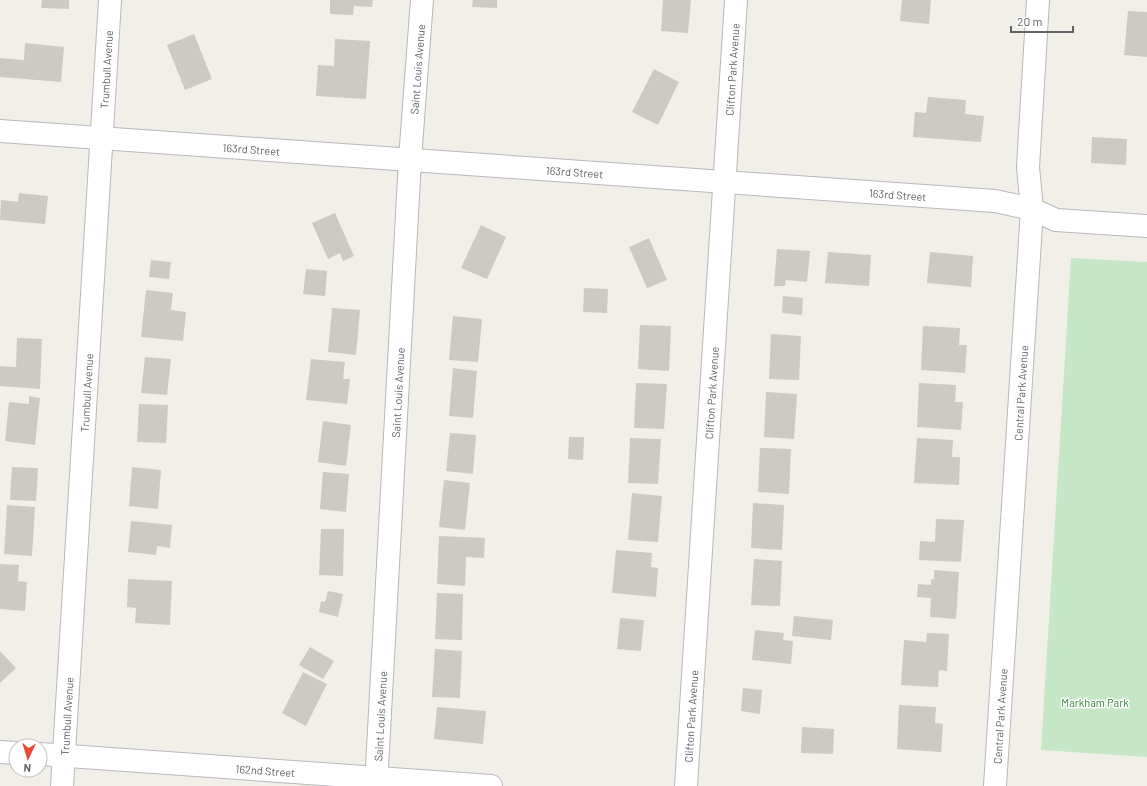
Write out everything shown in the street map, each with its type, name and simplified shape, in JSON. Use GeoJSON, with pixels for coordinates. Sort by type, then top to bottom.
{"type":"FeatureCollection","features":[{"type":"Feature","properties":{"kind":"street","name":"Trumbull Avenue"},"geometry":{"type":"LineString","coordinates":[[62,786],[110,0]]}},
{"type":"Feature","properties":{"kind":"street","name":"Saint Louis Avenue"},"geometry":{"type":"LineString","coordinates":[[376,782],[410,160],[422,0]]}},
{"type":"Feature","properties":{"kind":"street","name":"Clifton Park Avenue"},"geometry":{"type":"LineString","coordinates":[[686,786],[736,0]]}},
{"type":"Feature","properties":{"kind":"street","name":"Central Park Avenue"},"geometry":{"type":"LineString","coordinates":[[995,786],[1032,210],[1028,167],[1038,0]]}},
{"type":"Feature","properties":{"kind":"street","name":"163rd Street"},"geometry":{"type":"LineString","coordinates":[[0,131],[995,201],[1032,210],[1056,220],[1147,226]]}},
{"type":"Feature","properties":{"kind":"street","name":"162nd Street"},"geometry":{"type":"LineString","coordinates":[[48,755],[376,782],[491,786]]}},
{"type":"Feature","properties":{"kind":"green space","name":"Markham Park"},"geometry":{"type":"Polygon","coordinates":[[[1071,258],[1147,262],[1147,757],[1041,750],[1071,258]]]}},
{"type":"Feature","properties":{"kind":"building"},"geometry":{"type":"Polygon","coordinates":[[[42,0],[69,0],[69,9],[41,8],[42,0]]]}},
{"type":"Feature","properties":{"kind":"building"},"geometry":{"type":"Polygon","coordinates":[[[330,0],[373,0],[372,7],[354,6],[353,15],[330,14],[330,0]]]}},
{"type":"Feature","properties":{"kind":"building"},"geometry":{"type":"Polygon","coordinates":[[[473,0],[497,0],[497,8],[472,7],[473,0]]]}},
{"type":"Feature","properties":{"kind":"building"},"geometry":{"type":"Polygon","coordinates":[[[663,0],[691,0],[688,33],[661,31],[663,0]]]}},
{"type":"Feature","properties":{"kind":"building"},"geometry":{"type":"Polygon","coordinates":[[[902,0],[931,0],[929,24],[900,21],[902,0]]]}},
{"type":"Feature","properties":{"kind":"building"},"geometry":{"type":"Polygon","coordinates":[[[1128,11],[1147,12],[1147,57],[1124,55],[1128,11]]]}},
{"type":"Feature","properties":{"kind":"building"},"geometry":{"type":"Polygon","coordinates":[[[194,34],[212,79],[185,90],[167,45],[194,34]]]}},
{"type":"Feature","properties":{"kind":"building"},"geometry":{"type":"Polygon","coordinates":[[[335,39],[370,41],[366,99],[316,96],[318,65],[334,66],[335,39]]]}},
{"type":"Feature","properties":{"kind":"building"},"geometry":{"type":"Polygon","coordinates":[[[25,43],[64,47],[61,82],[0,77],[0,58],[24,60],[25,43]]]}},
{"type":"Feature","properties":{"kind":"building"},"geometry":{"type":"Polygon","coordinates":[[[654,69],[679,82],[658,125],[632,112],[654,69]]]}},
{"type":"Feature","properties":{"kind":"building"},"geometry":{"type":"Polygon","coordinates":[[[928,97],[966,100],[965,114],[984,116],[981,142],[913,137],[915,112],[926,113],[928,97]]]}},
{"type":"Feature","properties":{"kind":"building"},"geometry":{"type":"Polygon","coordinates":[[[1092,137],[1127,139],[1126,165],[1091,163],[1092,137]]]}},
{"type":"Feature","properties":{"kind":"building"},"geometry":{"type":"Polygon","coordinates":[[[19,193],[48,196],[45,224],[0,220],[1,200],[18,202],[19,193]]]}},
{"type":"Feature","properties":{"kind":"building"},"geometry":{"type":"Polygon","coordinates":[[[335,213],[354,256],[343,261],[340,253],[328,259],[312,223],[335,213]]]}},
{"type":"Feature","properties":{"kind":"building"},"geometry":{"type":"Polygon","coordinates":[[[481,225],[506,237],[487,279],[461,268],[481,225]]]}},
{"type":"Feature","properties":{"kind":"building"},"geometry":{"type":"Polygon","coordinates":[[[649,238],[667,280],[647,288],[629,247],[649,238]]]}},
{"type":"Feature","properties":{"kind":"building"},"geometry":{"type":"Polygon","coordinates":[[[777,249],[810,251],[807,282],[786,280],[785,286],[774,286],[777,249]]]}},
{"type":"Feature","properties":{"kind":"building"},"geometry":{"type":"Polygon","coordinates":[[[828,252],[871,255],[869,286],[825,283],[828,252]]]}},
{"type":"Feature","properties":{"kind":"building"},"geometry":{"type":"Polygon","coordinates":[[[930,252],[973,256],[971,287],[927,283],[930,252]]]}},
{"type":"Feature","properties":{"kind":"building"},"geometry":{"type":"Polygon","coordinates":[[[151,260],[171,262],[169,279],[149,277],[151,260]]]}},
{"type":"Feature","properties":{"kind":"building"},"geometry":{"type":"Polygon","coordinates":[[[306,269],[327,271],[325,296],[303,294],[306,269]]]}},
{"type":"Feature","properties":{"kind":"building"},"geometry":{"type":"Polygon","coordinates":[[[584,288],[608,289],[607,313],[583,312],[584,288]]]}},
{"type":"Feature","properties":{"kind":"building"},"geometry":{"type":"Polygon","coordinates":[[[146,290],[173,293],[171,310],[186,312],[183,341],[141,337],[146,290]]]}},
{"type":"Feature","properties":{"kind":"building"},"geometry":{"type":"Polygon","coordinates":[[[783,296],[803,298],[802,315],[782,313],[783,296]]]}},
{"type":"Feature","properties":{"kind":"building"},"geometry":{"type":"Polygon","coordinates":[[[332,308],[360,310],[356,355],[328,352],[332,308]]]}},
{"type":"Feature","properties":{"kind":"building"},"geometry":{"type":"Polygon","coordinates":[[[453,316],[482,319],[478,362],[449,360],[453,316]]]}},
{"type":"Feature","properties":{"kind":"building"},"geometry":{"type":"Polygon","coordinates":[[[640,325],[671,326],[669,371],[638,369],[640,325]]]}},
{"type":"Feature","properties":{"kind":"building"},"geometry":{"type":"Polygon","coordinates":[[[923,326],[960,328],[959,345],[967,345],[965,373],[921,370],[923,326]]]}},
{"type":"Feature","properties":{"kind":"building"},"geometry":{"type":"Polygon","coordinates":[[[771,334],[801,336],[799,380],[769,379],[771,334]]]}},
{"type":"Feature","properties":{"kind":"building"},"geometry":{"type":"Polygon","coordinates":[[[17,338],[42,339],[40,389],[0,386],[0,366],[16,367],[17,338]]]}},
{"type":"Feature","properties":{"kind":"building"},"geometry":{"type":"Polygon","coordinates":[[[145,357],[171,359],[167,395],[141,393],[145,357]]]}},
{"type":"Feature","properties":{"kind":"building"},"geometry":{"type":"Polygon","coordinates":[[[311,359],[345,362],[343,379],[350,379],[347,404],[306,400],[311,359]]]}},
{"type":"Feature","properties":{"kind":"building"},"geometry":{"type":"Polygon","coordinates":[[[453,368],[477,371],[473,418],[449,416],[453,368]]]}},
{"type":"Feature","properties":{"kind":"building"},"geometry":{"type":"Polygon","coordinates":[[[636,383],[667,384],[664,429],[634,428],[636,383]]]}},
{"type":"Feature","properties":{"kind":"building"},"geometry":{"type":"Polygon","coordinates":[[[919,383],[956,385],[955,402],[963,402],[961,430],[917,427],[919,383]]]}},
{"type":"Feature","properties":{"kind":"building"},"geometry":{"type":"Polygon","coordinates":[[[766,392],[797,394],[794,439],[764,437],[766,392]]]}},
{"type":"Feature","properties":{"kind":"building"},"geometry":{"type":"Polygon","coordinates":[[[29,396],[40,398],[35,445],[5,441],[9,402],[29,404],[29,396]]]}},
{"type":"Feature","properties":{"kind":"building"},"geometry":{"type":"Polygon","coordinates":[[[139,404],[168,405],[166,443],[137,442],[139,404]]]}},
{"type":"Feature","properties":{"kind":"building"},"geometry":{"type":"Polygon","coordinates":[[[323,421],[351,425],[346,466],[318,462],[323,421]]]}},
{"type":"Feature","properties":{"kind":"building"},"geometry":{"type":"Polygon","coordinates":[[[450,433],[476,435],[473,474],[446,471],[450,433]]]}},
{"type":"Feature","properties":{"kind":"building"},"geometry":{"type":"Polygon","coordinates":[[[569,437],[584,437],[583,460],[568,459],[569,437]]]}},
{"type":"Feature","properties":{"kind":"building"},"geometry":{"type":"Polygon","coordinates":[[[630,438],[661,439],[658,484],[628,483],[630,438]]]}},
{"type":"Feature","properties":{"kind":"building"},"geometry":{"type":"Polygon","coordinates":[[[917,438],[953,440],[952,457],[960,457],[959,485],[914,483],[917,438]]]}},
{"type":"Feature","properties":{"kind":"building"},"geometry":{"type":"Polygon","coordinates":[[[760,448],[791,449],[789,494],[758,492],[760,448]]]}},
{"type":"Feature","properties":{"kind":"building"},"geometry":{"type":"Polygon","coordinates":[[[12,467],[38,468],[36,501],[10,500],[12,467]]]}},
{"type":"Feature","properties":{"kind":"building"},"geometry":{"type":"Polygon","coordinates":[[[132,467],[161,470],[158,509],[129,506],[132,467]]]}},
{"type":"Feature","properties":{"kind":"building"},"geometry":{"type":"Polygon","coordinates":[[[323,472],[349,474],[346,512],[320,509],[323,472]]]}},
{"type":"Feature","properties":{"kind":"building"},"geometry":{"type":"Polygon","coordinates":[[[444,480],[470,483],[465,530],[439,527],[444,480]]]}},
{"type":"Feature","properties":{"kind":"building"},"geometry":{"type":"Polygon","coordinates":[[[632,493],[662,496],[658,542],[628,540],[632,493]]]}},
{"type":"Feature","properties":{"kind":"building"},"geometry":{"type":"Polygon","coordinates":[[[753,503],[784,505],[782,550],[751,548],[753,503]]]}},
{"type":"Feature","properties":{"kind":"building"},"geometry":{"type":"Polygon","coordinates":[[[7,505],[35,507],[32,556],[4,554],[7,505]]]}},
{"type":"Feature","properties":{"kind":"building"},"geometry":{"type":"Polygon","coordinates":[[[936,519],[964,520],[961,562],[919,560],[920,541],[935,542],[936,519]]]}},
{"type":"Feature","properties":{"kind":"building"},"geometry":{"type":"Polygon","coordinates":[[[131,521],[172,525],[170,548],[157,546],[156,555],[128,552],[131,521]]]}},
{"type":"Feature","properties":{"kind":"building"},"geometry":{"type":"Polygon","coordinates":[[[321,529],[344,529],[343,576],[319,575],[321,529]]]}},
{"type":"Feature","properties":{"kind":"building"},"geometry":{"type":"Polygon","coordinates":[[[439,536],[485,538],[484,558],[466,557],[465,586],[437,584],[439,536]]]}},
{"type":"Feature","properties":{"kind":"building"},"geometry":{"type":"Polygon","coordinates":[[[616,550],[652,553],[651,567],[658,568],[656,597],[612,593],[616,550]]]}},
{"type":"Feature","properties":{"kind":"building"},"geometry":{"type":"Polygon","coordinates":[[[754,559],[782,561],[780,606],[751,605],[754,559]]]}},
{"type":"Feature","properties":{"kind":"building"},"geometry":{"type":"Polygon","coordinates":[[[0,564],[19,565],[18,581],[27,582],[25,611],[0,609],[0,564]]]}},
{"type":"Feature","properties":{"kind":"building"},"geometry":{"type":"Polygon","coordinates":[[[934,570],[959,572],[956,619],[930,617],[931,598],[917,597],[918,584],[931,585],[931,579],[934,579],[934,570]]]}},
{"type":"Feature","properties":{"kind":"building"},"geometry":{"type":"Polygon","coordinates":[[[128,579],[172,581],[170,625],[135,623],[136,608],[127,607],[128,579]]]}},
{"type":"Feature","properties":{"kind":"building"},"geometry":{"type":"Polygon","coordinates":[[[328,591],[343,594],[338,617],[319,612],[321,601],[325,602],[328,591]]]}},
{"type":"Feature","properties":{"kind":"building"},"geometry":{"type":"Polygon","coordinates":[[[437,593],[463,594],[462,640],[435,639],[437,593]]]}},
{"type":"Feature","properties":{"kind":"building"},"geometry":{"type":"Polygon","coordinates":[[[794,616],[833,620],[831,640],[792,636],[794,616]]]}},
{"type":"Feature","properties":{"kind":"building"},"geometry":{"type":"Polygon","coordinates":[[[620,618],[644,620],[641,651],[617,649],[620,618]]]}},
{"type":"Feature","properties":{"kind":"building"},"geometry":{"type":"Polygon","coordinates":[[[755,630],[784,633],[783,640],[793,641],[791,664],[752,660],[755,630]]]}},
{"type":"Feature","properties":{"kind":"building"},"geometry":{"type":"Polygon","coordinates":[[[927,633],[949,634],[947,671],[939,670],[938,687],[901,685],[904,640],[926,642],[927,633]]]}},
{"type":"Feature","properties":{"kind":"building"},"geometry":{"type":"Polygon","coordinates":[[[310,647],[334,661],[323,679],[299,665],[310,647]]]}},
{"type":"Feature","properties":{"kind":"building"},"geometry":{"type":"Polygon","coordinates":[[[435,649],[462,651],[460,698],[432,697],[435,649]]]}},
{"type":"Feature","properties":{"kind":"building"},"geometry":{"type":"Polygon","coordinates":[[[0,651],[16,668],[0,683],[0,651]]]}},
{"type":"Feature","properties":{"kind":"building"},"geometry":{"type":"Polygon","coordinates":[[[303,672],[327,684],[306,726],[282,713],[303,672]]]}},
{"type":"Feature","properties":{"kind":"building"},"geometry":{"type":"Polygon","coordinates":[[[743,688],[762,690],[760,714],[741,711],[743,688]]]}},
{"type":"Feature","properties":{"kind":"building"},"geometry":{"type":"Polygon","coordinates":[[[899,705],[936,707],[935,723],[943,724],[941,752],[897,749],[899,705]]]}},
{"type":"Feature","properties":{"kind":"building"},"geometry":{"type":"Polygon","coordinates":[[[437,707],[486,711],[483,744],[434,739],[437,707]]]}},
{"type":"Feature","properties":{"kind":"building"},"geometry":{"type":"Polygon","coordinates":[[[802,727],[834,729],[833,754],[801,753],[802,727]]]}}]}
